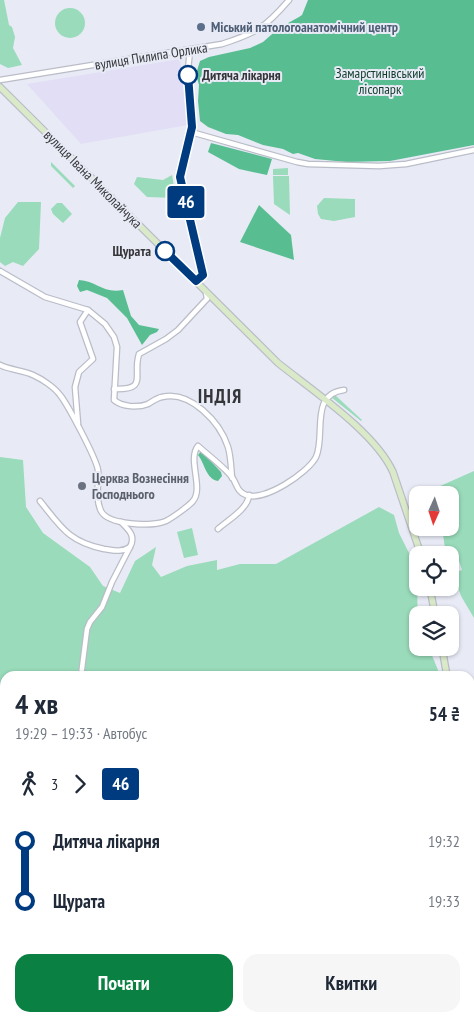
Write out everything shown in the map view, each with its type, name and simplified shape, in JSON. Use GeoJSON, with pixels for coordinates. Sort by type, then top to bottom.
{"type":"FeatureCollection","features":[{"type":"Feature","properties":{"kind":"street","name":"вулиця Пилипа Орлика"},"geometry":{"type":"LineString","coordinates":[[0,80],[222,44],[249,35],[268,23],[289,0]]}},
{"type":"Feature","properties":{"kind":"street"},"geometry":{"type":"LineString","coordinates":[[190,50],[188,70],[192,118],[191,132],[180,177],[203,275],[196,281]]}},
{"type":"Feature","properties":{"kind":"street","name":"вулиця Івана Миколайчука"},"geometry":{"type":"LineString","coordinates":[[0,87],[278,363],[373,442],[389,462],[418,546]]}},
{"type":"Feature","properties":{"kind":"street"},"geometry":{"type":"LineString","coordinates":[[191,132],[308,164],[379,166],[406,164],[474,150]]}},
{"type":"Feature","properties":{"kind":"street"},"geometry":{"type":"LineString","coordinates":[[0,271],[45,297],[88,310],[105,324],[116,341],[114,400],[128,406],[143,406],[167,396],[183,398],[196,405],[219,427],[224,436],[230,456],[232,478]]}},
{"type":"Feature","properties":{"kind":"street"},"geometry":{"type":"LineString","coordinates":[[114,389],[129,389],[134,386],[137,378],[139,354],[178,330],[204,302],[207,297],[206,293]]}},
{"type":"Feature","properties":{"kind":"street"},"geometry":{"type":"LineString","coordinates":[[78,426],[75,387],[79,372],[93,359],[80,322],[88,310]]}},
{"type":"Feature","properties":{"kind":"street"},"geometry":{"type":"LineString","coordinates":[[0,365],[33,375],[60,395],[78,426],[98,468],[100,510],[108,518],[121,522],[150,524],[166,521],[194,500],[197,492],[194,466],[198,446],[232,478],[238,489],[245,495],[262,495],[276,490],[311,465],[317,455],[322,411],[325,401],[334,393],[344,390]]}},
{"type":"Feature","properties":{"kind":"street"},"geometry":{"type":"LineString","coordinates":[[218,529],[248,503],[249,495]]}},
{"type":"Feature","properties":{"kind":"street"},"geometry":{"type":"LineString","coordinates":[[40,501],[69,536],[89,546],[117,551],[130,547]]}},
{"type":"Feature","properties":{"kind":"street"},"geometry":{"type":"LineString","coordinates":[[82,671],[90,622],[102,607],[133,537],[121,522]]}},
{"type":"Feature","properties":{"kind":"street"},"geometry":{"type":"LineString","coordinates":[[443,656],[446,671]]}},
{"type":"Feature","properties":{"kind":"shaded area"},"geometry":{"type":"Polygon","coordinates":[[[180,59],[188,125],[81,144],[27,84],[180,59]]]}},
{"type":"Feature","properties":{"kind":"green space"},"geometry":{"type":"Polygon","coordinates":[[[0,0],[4,0],[9,25],[12,27],[15,37],[13,48],[22,65],[8,68],[0,64],[0,0]]]}},
{"type":"Feature","properties":{"kind":"green space","name":"Замарстинівський лісопарк"},"geometry":{"type":"Polygon","coordinates":[[[308,0],[474,0],[474,145],[390,161],[346,162],[315,159],[298,153],[293,154],[238,135],[226,134],[208,127],[200,121],[199,85],[196,74],[200,61],[209,57],[250,48],[263,42],[279,28],[302,15],[308,0]]]}},
{"type":"Feature","properties":{"kind":"green space"},"geometry":{"type":"Polygon","coordinates":[[[70,8],[81,12],[85,23],[81,34],[70,38],[59,34],[55,23],[59,12],[70,8]]]}},
{"type":"Feature","properties":{"kind":"green space"},"geometry":{"type":"Polygon","coordinates":[[[211,143],[272,159],[267,175],[239,169],[208,152],[211,143]]]}},
{"type":"Feature","properties":{"kind":"green space"},"geometry":{"type":"Polygon","coordinates":[[[51,162],[75,186],[73,188],[51,166],[51,162]]]}},
{"type":"Feature","properties":{"kind":"green space"},"geometry":{"type":"Polygon","coordinates":[[[288,168],[288,175],[273,175],[273,169],[288,168]]]}},
{"type":"Feature","properties":{"kind":"green space"},"geometry":{"type":"Polygon","coordinates":[[[172,175],[176,198],[147,197],[134,184],[137,177],[163,180],[172,175]]]}},
{"type":"Feature","properties":{"kind":"green space"},"geometry":{"type":"Polygon","coordinates":[[[273,176],[289,176],[290,215],[274,204],[273,176]]]}},
{"type":"Feature","properties":{"kind":"green space"},"geometry":{"type":"Polygon","coordinates":[[[324,198],[355,199],[355,217],[334,221],[321,219],[317,206],[324,198]]]}},
{"type":"Feature","properties":{"kind":"green space"},"geometry":{"type":"Polygon","coordinates":[[[18,202],[41,202],[39,249],[23,266],[13,262],[5,266],[0,262],[0,238],[5,218],[18,202]]]}},
{"type":"Feature","properties":{"kind":"green space"},"geometry":{"type":"Polygon","coordinates":[[[57,203],[62,203],[72,214],[63,223],[53,214],[51,209],[57,203]]]}},
{"type":"Feature","properties":{"kind":"green space"},"geometry":{"type":"Polygon","coordinates":[[[259,205],[291,235],[294,260],[240,242],[259,205]]]}},
{"type":"Feature","properties":{"kind":"green space"},"geometry":{"type":"Polygon","coordinates":[[[79,280],[105,289],[123,290],[131,316],[139,325],[159,329],[150,335],[142,345],[127,318],[107,298],[87,290],[80,292],[77,286],[79,280]]]}},
{"type":"Feature","properties":{"kind":"green space"},"geometry":{"type":"Polygon","coordinates":[[[335,395],[362,420],[331,397],[335,395]]]}},
{"type":"Feature","properties":{"kind":"green space"},"geometry":{"type":"Polygon","coordinates":[[[201,451],[221,472],[222,476],[218,481],[214,480],[206,471],[198,455],[201,451]]]}},
{"type":"Feature","properties":{"kind":"green space"},"geometry":{"type":"Polygon","coordinates":[[[0,457],[23,460],[26,507],[43,533],[90,567],[103,586],[120,593],[135,561],[156,547],[152,565],[161,577],[187,566],[217,560],[217,570],[240,564],[276,564],[379,507],[394,515],[399,533],[409,553],[409,596],[417,596],[417,606],[409,606],[409,656],[432,656],[438,671],[0,671],[0,457]]]}},
{"type":"Feature","properties":{"kind":"green space"},"geometry":{"type":"Polygon","coordinates":[[[474,471],[474,618],[459,590],[459,571],[462,570],[459,561],[459,546],[445,546],[443,536],[459,536],[459,486],[440,486],[474,471]]]}},
{"type":"Feature","properties":{"kind":"green space"},"geometry":{"type":"Polygon","coordinates":[[[192,528],[198,555],[184,558],[177,532],[192,528]]]}},
{"type":"Feature","properties":{"kind":"bus line","name":"46"},"geometry":{"type":"LineString","coordinates":[[165,251],[196,281],[203,275],[180,177],[192,127],[188,75]]}},
{"type":"Feature","properties":{"kind":"place","name":"Міський патологоанатомічний центр"},"geometry":{"type":"Point","coordinates":[201,27]}},
{"type":"Feature","properties":{"kind":"place","name":"Дитяча лікарня"},"geometry":{"type":"Point","coordinates":[188,75]}},
{"type":"Feature","properties":{"kind":"place","name":"Щурата"},"geometry":{"type":"Point","coordinates":[165,251]}},
{"type":"Feature","properties":{"kind":"place","name":"Церква Вознесіння Господнього"},"geometry":{"type":"Point","coordinates":[82,486]}},
{"type":"Feature","properties":{"kind":"district","name":"ІНДІЯ"},"geometry":{"type":"Point","coordinates":[220,396]}}]}
